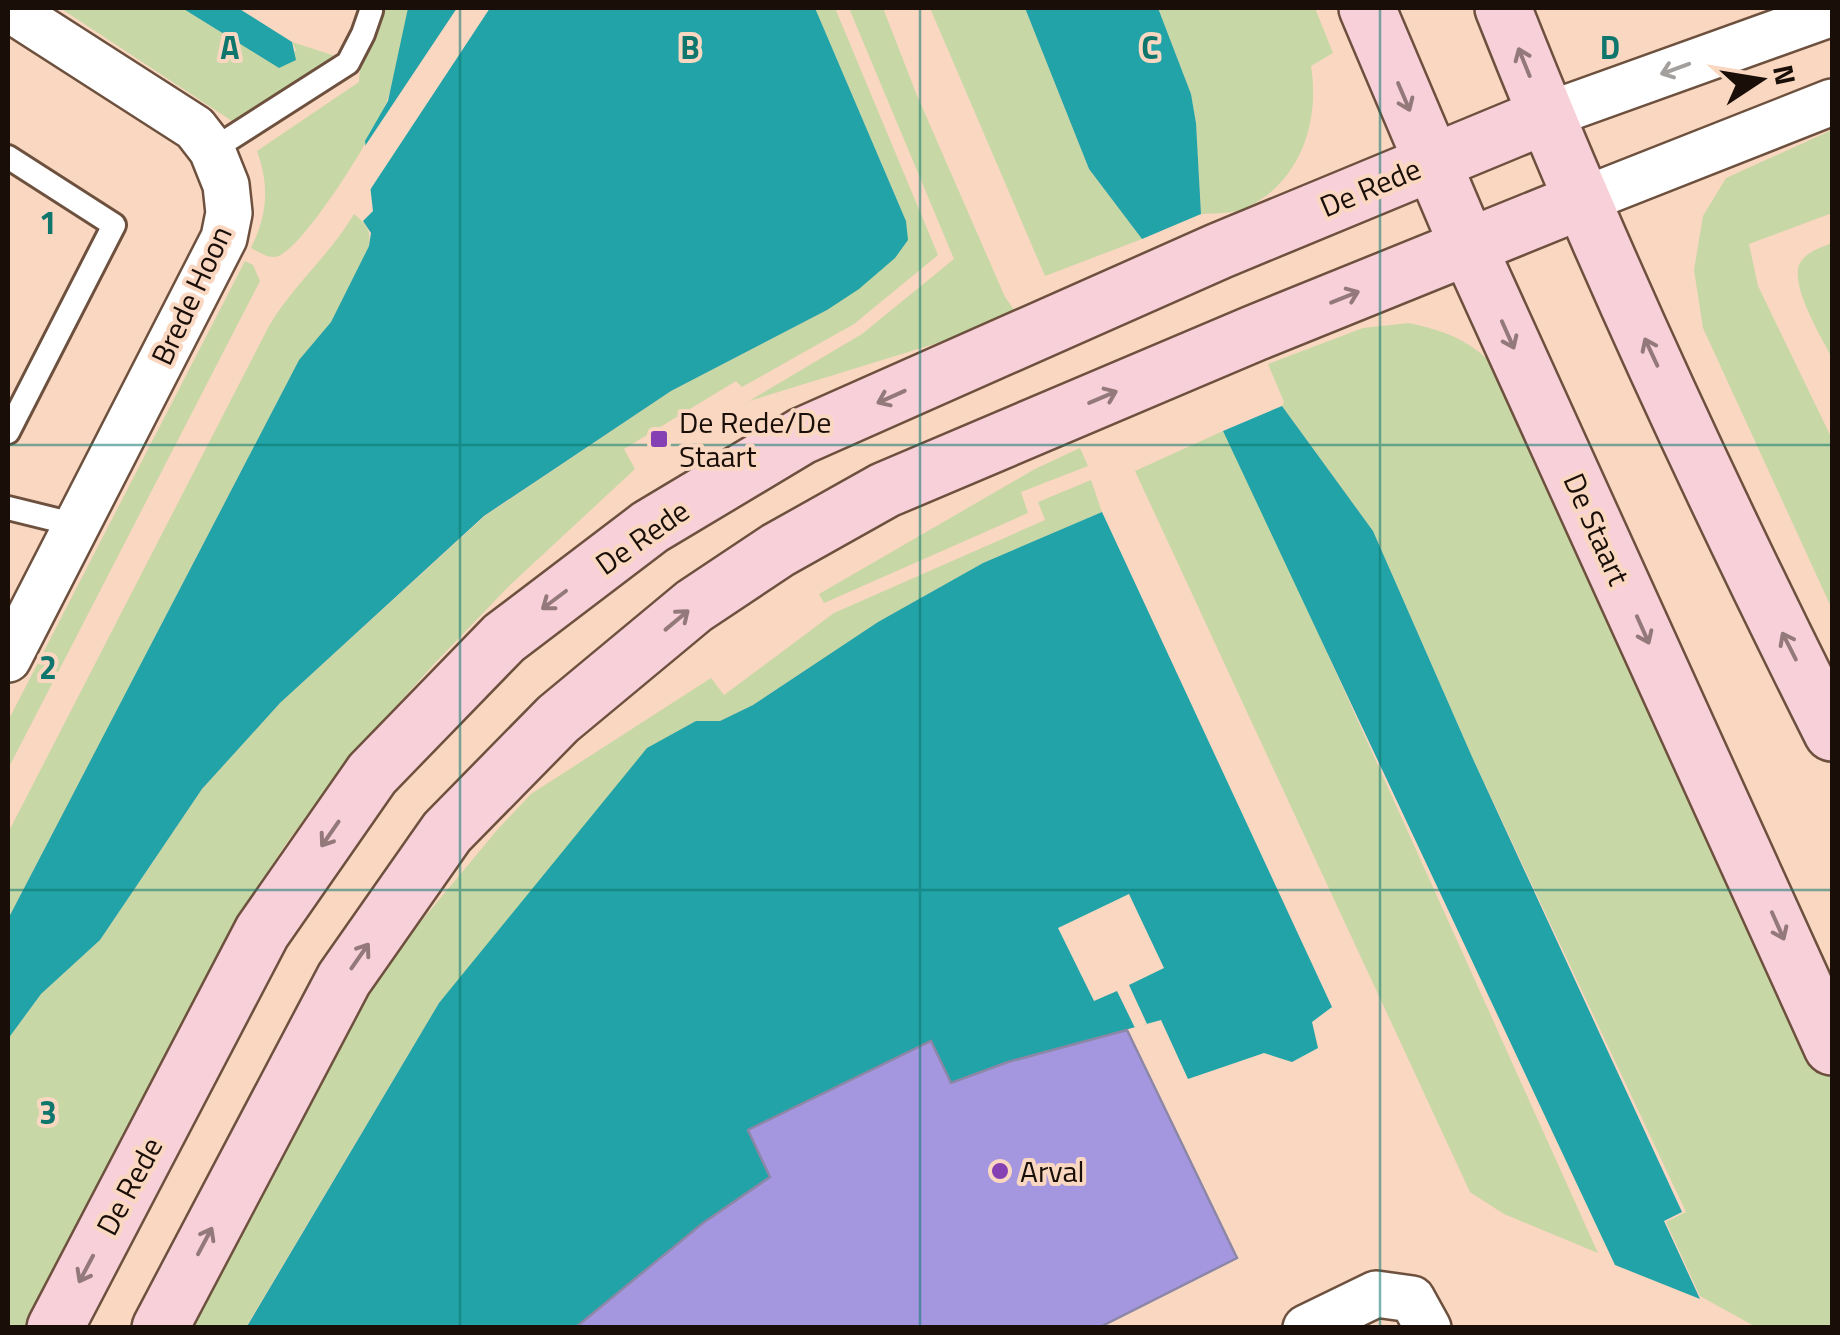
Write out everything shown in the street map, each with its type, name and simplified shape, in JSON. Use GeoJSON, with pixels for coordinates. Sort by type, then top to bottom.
{"type":"FeatureCollection","features":[{"type":"Feature","properties":{"kind":"main road","name":"De Staart"},"geometry":{"type":"LineString","coordinates":[[1367,8],[1468,246],[1832,1047]]}},
{"type":"Feature","properties":{"kind":"main road"},"geometry":{"type":"LineString","coordinates":[[1502,8],[1582,201],[1769,607],[1832,734]]}},
{"type":"Feature","properties":{"kind":"main road","name":"De Rede"},"geometry":{"type":"LineString","coordinates":[[56,1328],[262,932],[372,774],[504,638],[650,527],[802,436],[1220,252],[1545,116]]}},
{"type":"Feature","properties":{"kind":"main road"},"geometry":{"type":"LineString","coordinates":[[160,1328],[344,979],[447,832],[558,719],[694,606],[778,550],[885,490],[1255,333],[1582,201]]}},
{"type":"Feature","properties":{"kind":"street","name":"Brede Hoon"},"geometry":{"type":"LineString","coordinates":[[8,8],[195,128],[212,150],[226,185],[229,213],[224,238],[8,658]]}},
{"type":"Feature","properties":{"kind":"street"},"geometry":{"type":"LineString","coordinates":[[1545,116],[1832,12]]}},
{"type":"Feature","properties":{"kind":"street"},"geometry":{"type":"LineString","coordinates":[[1582,201],[1832,102]]}},
{"type":"Feature","properties":{"kind":"street"},"geometry":{"type":"LineString","coordinates":[[1306,1328],[1376,1294],[1412,1298],[1428,1328]]}},
{"type":"Feature","properties":{"kind":"lane"},"geometry":{"type":"LineString","coordinates":[[212,150],[348,63],[371,11]]}},
{"type":"Feature","properties":{"kind":"lane"},"geometry":{"type":"LineString","coordinates":[[8,158],[114,226],[8,432]]}},
{"type":"Feature","properties":{"kind":"lane"},"geometry":{"type":"LineString","coordinates":[[8,508],[77,525]]}},
{"type":"Feature","properties":{"kind":"green space"},"geometry":{"type":"Polygon","coordinates":[[[60,8],[182,8],[279,68],[296,50],[292,42],[335,56],[235,123],[60,8]]]}},
{"type":"Feature","properties":{"kind":"green space"},"geometry":{"type":"Polygon","coordinates":[[[383,8],[408,8],[382,113],[341,183],[292,246],[272,257],[251,248],[265,201],[257,151],[359,82],[362,63],[383,8]]]}},
{"type":"Feature","properties":{"kind":"green space"},"geometry":{"type":"Polygon","coordinates":[[[815,8],[835,8],[938,255],[854,324],[742,387],[736,381],[624,449],[635,469],[509,586],[353,754],[285,845],[233,927],[25,1327],[8,1327],[8,1039],[41,994],[100,940],[202,789],[280,703],[485,516],[671,391],[827,310],[906,221],[815,8]]]}},
{"type":"Feature","properties":{"kind":"green space"},"geometry":{"type":"Polygon","coordinates":[[[849,8],[883,8],[916,93],[1005,297],[1015,311],[944,341],[749,401],[862,334],[954,259],[849,8]]]}},
{"type":"Feature","properties":{"kind":"green space"},"geometry":{"type":"Polygon","coordinates":[[[930,8],[1025,8],[1089,169],[1142,239],[1045,276],[930,8]]]}},
{"type":"Feature","properties":{"kind":"green space"},"geometry":{"type":"Polygon","coordinates":[[[1158,8],[1315,8],[1333,53],[1311,66],[1312,108],[1303,147],[1281,182],[1243,209],[1201,214],[1191,94],[1158,8]]]}},
{"type":"Feature","properties":{"kind":"green space"},"geometry":{"type":"Polygon","coordinates":[[[1832,130],[1832,213],[1749,244],[1758,286],[1832,439],[1832,609],[1703,328],[1694,270],[1703,216],[1726,178],[1832,130]]]}},
{"type":"Feature","properties":{"kind":"green space"},"geometry":{"type":"Polygon","coordinates":[[[354,214],[367,227],[369,246],[331,322],[299,360],[8,919],[8,833],[269,326],[354,214]]]}},
{"type":"Feature","properties":{"kind":"green space"},"geometry":{"type":"Polygon","coordinates":[[[1832,243],[1832,358],[1809,313],[1798,275],[1805,257],[1832,243]]]}},
{"type":"Feature","properties":{"kind":"green space"},"geometry":{"type":"Polygon","coordinates":[[[245,261],[253,265],[260,281],[8,769],[8,721],[245,261]]]}},
{"type":"Feature","properties":{"kind":"green space"},"geometry":{"type":"Polygon","coordinates":[[[1409,323],[1469,345],[1516,389],[1832,1070],[1832,1327],[1756,1327],[1700,1296],[1666,1222],[1686,1212],[1473,759],[1373,531],[1282,406],[1284,402],[1268,364],[1363,328],[1409,323]]]}},
{"type":"Feature","properties":{"kind":"green space"},"geometry":{"type":"Polygon","coordinates":[[[1223,431],[1279,546],[1598,1253],[1504,1214],[1470,1192],[1135,471],[1223,431]]]}},
{"type":"Feature","properties":{"kind":"green space"},"geometry":{"type":"Polygon","coordinates":[[[1080,448],[1088,466],[1021,492],[1028,513],[824,603],[819,594],[1035,469],[1080,448]]]}},
{"type":"Feature","properties":{"kind":"green space"},"geometry":{"type":"Polygon","coordinates":[[[1091,480],[1102,512],[983,563],[878,622],[753,705],[720,721],[696,721],[439,1003],[246,1327],[192,1328],[369,995],[418,925],[531,794],[711,678],[724,695],[834,613],[1045,520],[1038,502],[1091,480]]]}},
{"type":"Feature","properties":{"kind":"water"},"geometry":{"type":"Polygon","coordinates":[[[182,8],[238,8],[292,42],[296,60],[279,68],[182,8]]]}},
{"type":"Feature","properties":{"kind":"water"},"geometry":{"type":"Polygon","coordinates":[[[408,8],[815,8],[906,221],[908,240],[895,258],[827,310],[671,391],[484,516],[280,703],[202,789],[100,940],[41,994],[8,1039],[8,919],[299,360],[331,322],[369,246],[371,233],[363,221],[373,211],[365,141],[388,101],[408,8]]]}},
{"type":"Feature","properties":{"kind":"water"},"geometry":{"type":"Polygon","coordinates":[[[1025,8],[1158,8],[1191,94],[1201,214],[1142,239],[1089,169],[1025,8]]]}},
{"type":"Feature","properties":{"kind":"water"},"geometry":{"type":"Polygon","coordinates":[[[1282,406],[1373,531],[1473,759],[1682,1212],[1664,1221],[1700,1299],[1615,1265],[1223,431],[1282,406]]]}},
{"type":"Feature","properties":{"kind":"water"},"geometry":{"type":"Polygon","coordinates":[[[1102,512],[1332,1007],[1312,1022],[1318,1048],[1292,1062],[1264,1053],[1188,1079],[1161,1020],[1009,1062],[951,1083],[931,1041],[748,1130],[770,1178],[703,1223],[575,1327],[246,1328],[439,1003],[647,748],[696,721],[720,721],[753,705],[878,622],[983,563],[1102,512]]]}},
{"type":"Feature","properties":{"kind":"pier"},"geometry":{"type":"Polygon","coordinates":[[[457,8],[490,8],[366,196],[361,152],[457,8]]]}},
{"type":"Feature","properties":{"kind":"pier"},"geometry":{"type":"Polygon","coordinates":[[[1129,894],[1164,968],[1129,985],[1147,1024],[1135,1028],[1117,991],[1094,1001],[1058,928],[1129,894]]]}},
{"type":"Feature","properties":{"kind":"building"},"geometry":{"type":"Polygon","coordinates":[[[1127,1030],[1237,1258],[1098,1328],[575,1328],[703,1223],[770,1177],[748,1130],[931,1041],[951,1083],[1008,1062],[1127,1030]]]}},
{"type":"Feature","properties":{"kind":"place","name":"De Rede/De Staart"},"geometry":{"type":"Point","coordinates":[659,439]}},
{"type":"Feature","properties":{"kind":"place","name":"Arval"},"geometry":{"type":"Point","coordinates":[1000,1171]}}]}
